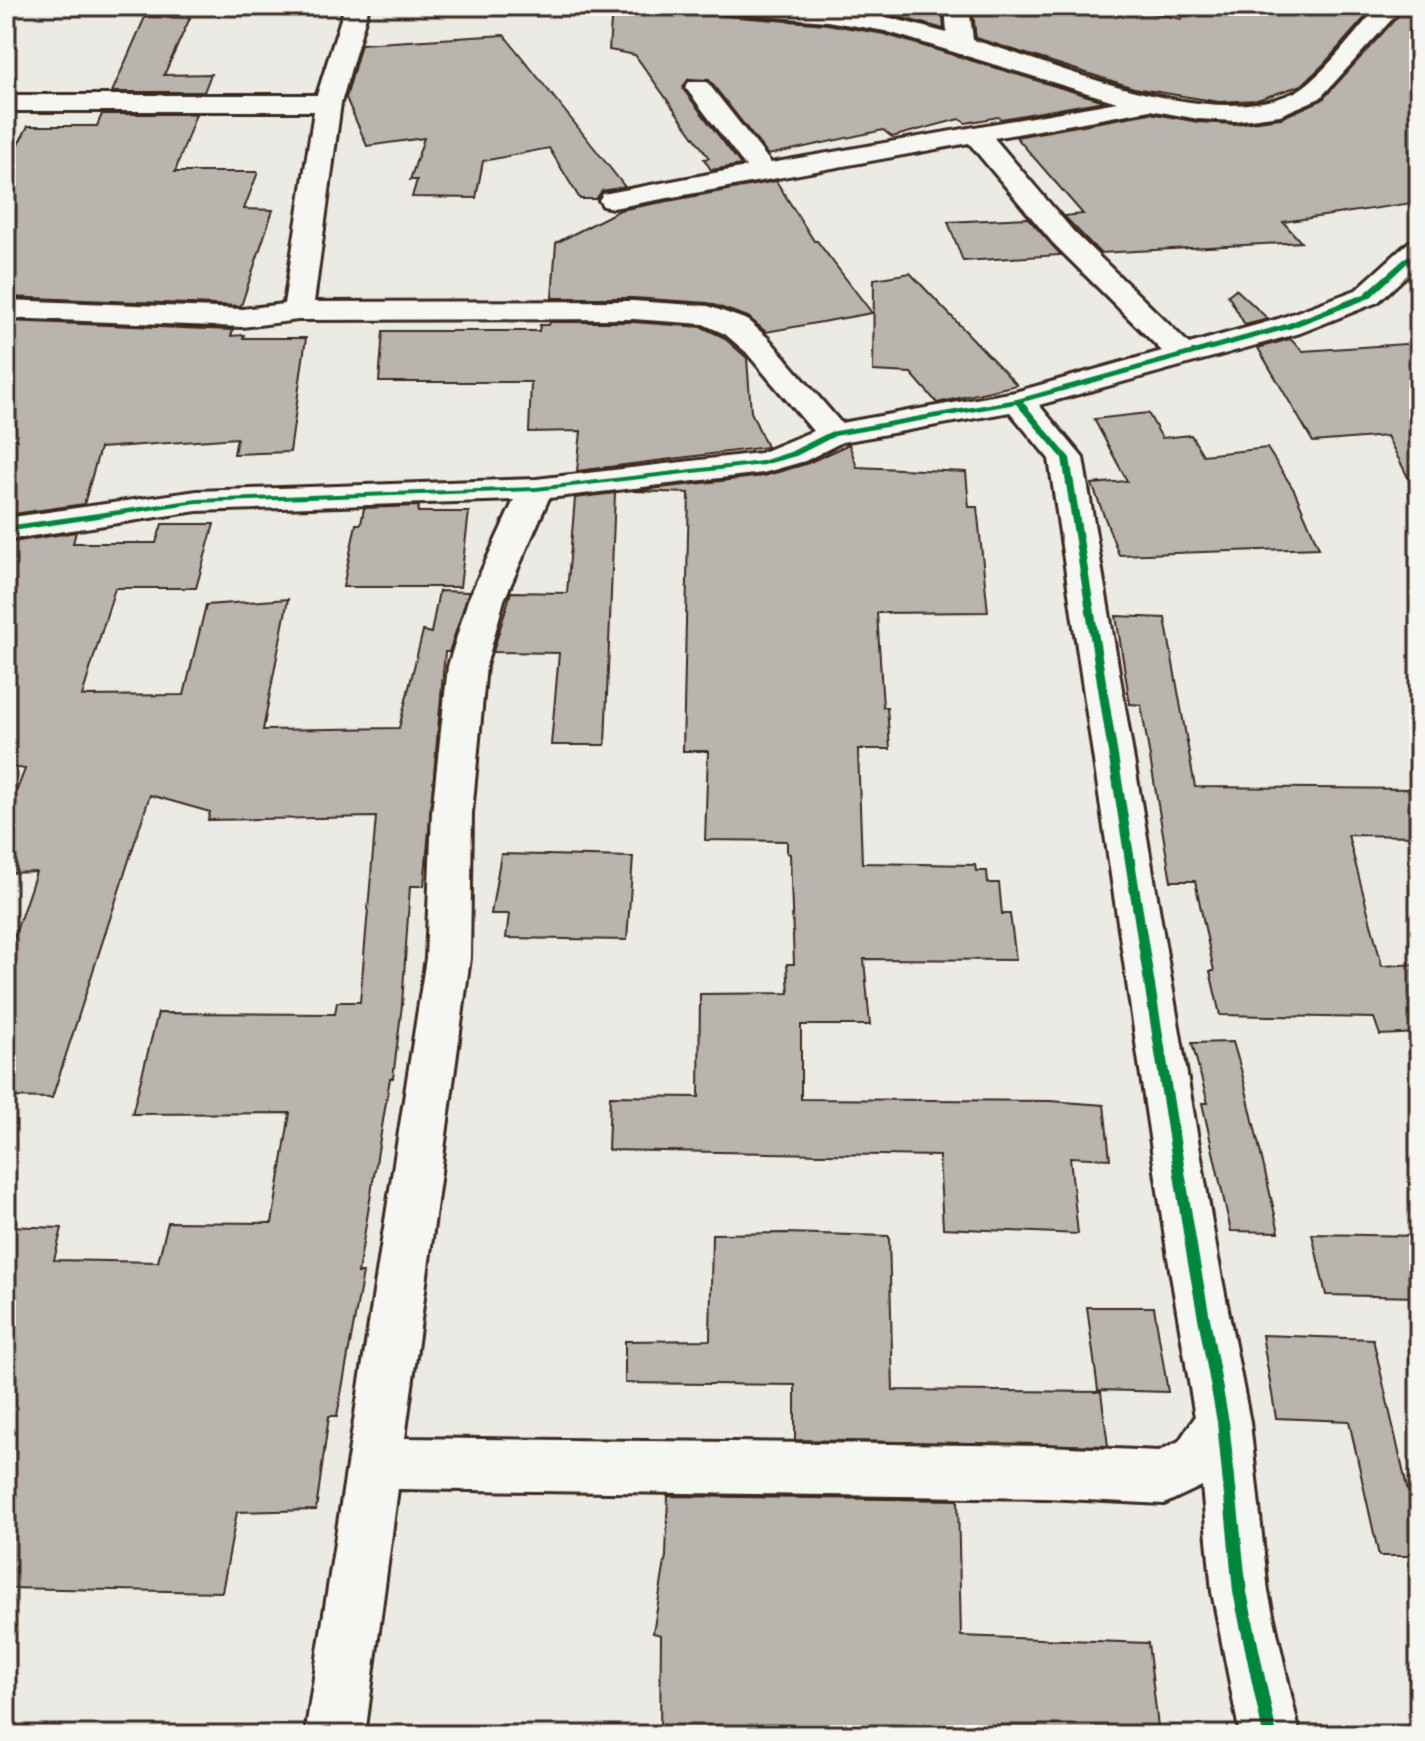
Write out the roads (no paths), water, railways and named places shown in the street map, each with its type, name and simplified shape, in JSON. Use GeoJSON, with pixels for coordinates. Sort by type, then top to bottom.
{"type":"FeatureCollection","features":[{"type":"Feature","properties":{"kind":"street"},"geometry":{"type":"LineString","coordinates":[[298,311],[328,103],[357,6]]}},
{"type":"Feature","properties":{"kind":"street"},"geometry":{"type":"LineString","coordinates":[[724,6],[817,12],[857,19],[961,44],[1149,104],[1215,112],[1268,110],[1307,98],[1392,6]]}},
{"type":"Feature","properties":{"kind":"street"},"geometry":{"type":"LineString","coordinates":[[957,6],[961,44]]}},
{"type":"Feature","properties":{"kind":"street"},"geometry":{"type":"LineString","coordinates":[[698,87],[764,172]]}},
{"type":"Feature","properties":{"kind":"street"},"geometry":{"type":"LineString","coordinates":[[6,103],[328,103]]}},
{"type":"Feature","properties":{"kind":"street"},"geometry":{"type":"LineString","coordinates":[[613,200],[1149,104]]}},
{"type":"Feature","properties":{"kind":"street"},"geometry":{"type":"LineString","coordinates":[[976,134],[1063,237],[1183,355]]}},
{"type":"Feature","properties":{"kind":"street"},"geometry":{"type":"LineString","coordinates":[[6,529],[197,501],[536,489],[763,463],[793,454],[833,434],[1018,401],[1289,326],[1367,296],[1419,248]]}},
{"type":"Feature","properties":{"kind":"street"},"geometry":{"type":"LineString","coordinates":[[6,309],[242,318],[298,311],[661,311],[708,315],[736,327],[757,345],[833,434]]}},
{"type":"Feature","properties":{"kind":"street"},"geometry":{"type":"LineString","coordinates":[[1018,401],[1066,458],[1191,1242],[1223,1422],[1240,1592],[1270,1735]]}},
{"type":"Feature","properties":{"kind":"street"},"geometry":{"type":"LineString","coordinates":[[335,1735],[448,958],[452,813],[467,666],[486,600],[536,489]]}},
{"type":"Feature","properties":{"kind":"street"},"geometry":{"type":"LineString","coordinates":[[373,1463],[1046,1472],[1164,1478],[1198,1459],[1223,1422]]}}]}
